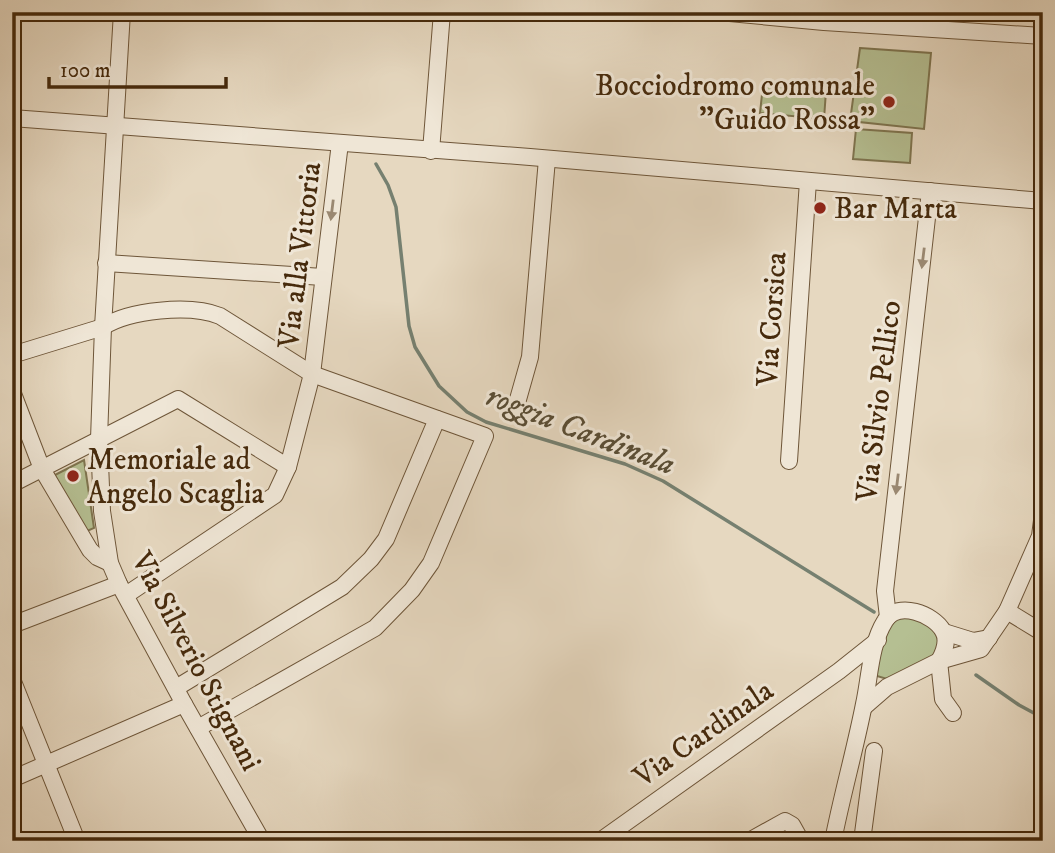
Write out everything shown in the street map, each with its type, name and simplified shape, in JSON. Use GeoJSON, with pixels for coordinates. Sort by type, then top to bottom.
{"type":"FeatureCollection","features":[{"type":"Feature","properties":{"kind":"street","name":"Via Silverio Stignani"},"geometry":{"type":"LineString","coordinates":[[122,12],[106,263],[99,439],[102,511],[110,563],[184,704],[261,841]]}},
{"type":"Feature","properties":{"kind":"street"},"geometry":{"type":"LineString","coordinates":[[431,151],[442,12]]}},
{"type":"Feature","properties":{"kind":"street"},"geometry":{"type":"LineString","coordinates":[[719,12],[1043,36]]}},
{"type":"Feature","properties":{"kind":"street"},"geometry":{"type":"LineString","coordinates":[[923,12],[926,29]]}},
{"type":"Feature","properties":{"kind":"street"},"geometry":{"type":"LineString","coordinates":[[12,118],[341,142],[1043,201]]}},
{"type":"Feature","properties":{"kind":"street","name":"Via alla Vittoria"},"geometry":{"type":"LineString","coordinates":[[12,625],[123,590],[275,495],[288,467],[312,374],[341,142]]}},
{"type":"Feature","properties":{"kind":"street"},"geometry":{"type":"LineString","coordinates":[[515,410],[530,357],[547,159]]}},
{"type":"Feature","properties":{"kind":"street","name":"Via Corsica"},"geometry":{"type":"LineString","coordinates":[[789,461],[808,181]]}},
{"type":"Feature","properties":{"kind":"street","name":"Via Silvio Pellico"},"geometry":{"type":"LineString","coordinates":[[888,617],[885,591],[930,191]]}},
{"type":"Feature","properties":{"kind":"street"},"geometry":{"type":"LineString","coordinates":[[106,263],[323,277]]}},
{"type":"Feature","properties":{"kind":"street"},"geometry":{"type":"LineString","coordinates":[[12,355],[103,327],[113,320],[167,310],[204,311],[219,316],[312,374],[485,436],[431,563],[412,590],[375,628],[198,728]]}},
{"type":"Feature","properties":{"kind":"street"},"geometry":{"type":"LineString","coordinates":[[12,391],[42,469],[90,550],[110,563]]}},
{"type":"Feature","properties":{"kind":"street"},"geometry":{"type":"LineString","coordinates":[[12,484],[178,399],[288,467]]}},
{"type":"Feature","properties":{"kind":"street"},"geometry":{"type":"LineString","coordinates":[[176,688],[342,586],[371,559],[386,539],[437,419]]}},
{"type":"Feature","properties":{"kind":"street"},"geometry":{"type":"LineString","coordinates":[[864,707],[887,687],[939,662],[981,649],[1007,611],[1040,536],[1043,513]]}},
{"type":"Feature","properties":{"kind":"street"},"geometry":{"type":"LineString","coordinates":[[833,841],[864,707],[870,663],[888,617],[895,611],[906,608],[936,622],[944,632],[946,648],[939,662],[943,699],[953,713]]}},
{"type":"Feature","properties":{"kind":"street"},"geometry":{"type":"LineString","coordinates":[[1007,611],[1043,633]]}},
{"type":"Feature","properties":{"kind":"street"},"geometry":{"type":"LineString","coordinates":[[944,632],[973,641],[989,638]]}},
{"type":"Feature","properties":{"kind":"street","name":"Via Cardinala"},"geometry":{"type":"LineString","coordinates":[[600,841],[839,671],[878,640]]}},
{"type":"Feature","properties":{"kind":"street"},"geometry":{"type":"LineString","coordinates":[[839,671],[856,669],[873,684],[887,687]]}},
{"type":"Feature","properties":{"kind":"street"},"geometry":{"type":"LineString","coordinates":[[12,679],[77,841]]}},
{"type":"Feature","properties":{"kind":"street"},"geometry":{"type":"LineString","coordinates":[[12,779],[184,704]]}},
{"type":"Feature","properties":{"kind":"street"},"geometry":{"type":"LineString","coordinates":[[862,841],[874,751]]}},
{"type":"Feature","properties":{"kind":"street"},"geometry":{"type":"LineString","coordinates":[[749,841],[785,821],[792,825],[801,841]]}},
{"type":"Feature","properties":{"kind":"green space","name":"Bocciodromo comunale \"Guido Rossa\""},"geometry":{"type":"Polygon","coordinates":[[[860,48],[931,53],[924,129],[850,121],[860,48]]]}},
{"type":"Feature","properties":{"kind":"green space"},"geometry":{"type":"Polygon","coordinates":[[[763,85],[826,91],[824,119],[760,113],[763,85]]]}},
{"type":"Feature","properties":{"kind":"green space"},"geometry":{"type":"Polygon","coordinates":[[[856,129],[912,133],[910,163],[853,159],[856,129]]]}},
{"type":"Feature","properties":{"kind":"green space"},"geometry":{"type":"Polygon","coordinates":[[[84,460],[94,528],[85,532],[53,476],[84,460]]]}},
{"type":"Feature","properties":{"kind":"green space"},"geometry":{"type":"Polygon","coordinates":[[[908,615],[930,625],[940,636],[935,656],[887,679],[877,676],[880,654],[889,629],[897,618],[908,615]]]}},
{"type":"Feature","properties":{"kind":"waterway","name":"roggia Cardinala"},"geometry":{"type":"LineString","coordinates":[[376,164],[396,207],[409,326],[415,347],[439,386],[467,412],[486,422],[625,464],[663,481],[874,612]]}},
{"type":"Feature","properties":{"kind":"waterway","name":"roggia Cardinala"},"geometry":{"type":"LineString","coordinates":[[976,675],[1043,718]]}},
{"type":"Feature","properties":{"kind":"place","name":"Bocciodromo comunale \"Guido Rossa\""},"geometry":{"type":"Point","coordinates":[889,102]}},
{"type":"Feature","properties":{"kind":"place","name":"Bar Marta"},"geometry":{"type":"Point","coordinates":[820,208]}},
{"type":"Feature","properties":{"kind":"place","name":"Memoriale ad Angelo Scaglia"},"geometry":{"type":"Point","coordinates":[73,476]}}]}
